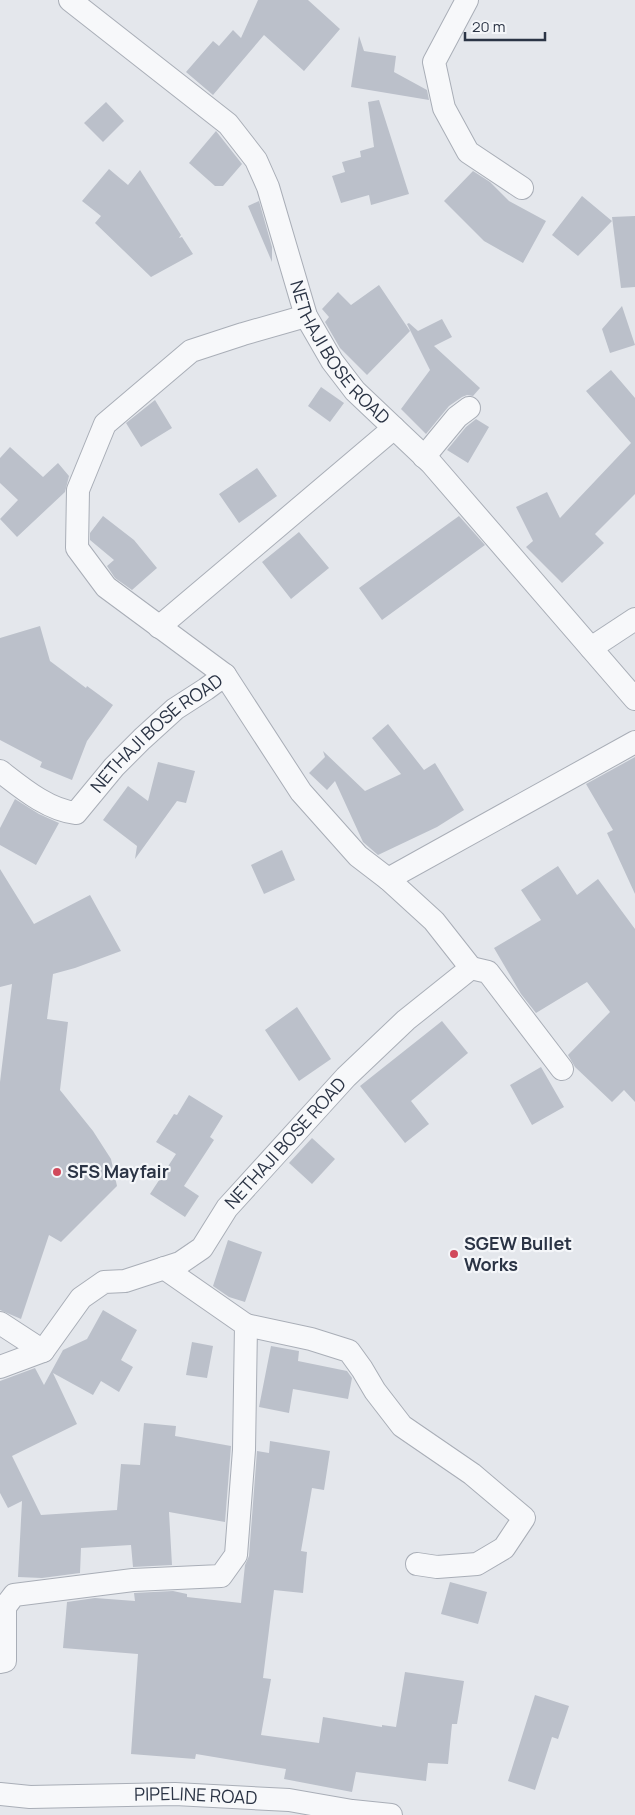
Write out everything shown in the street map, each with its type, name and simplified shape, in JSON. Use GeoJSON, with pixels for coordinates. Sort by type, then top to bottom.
{"type":"FeatureCollection","features":[{"type":"Feature","properties":{"kind":"street","name":"NETHAJI BOSE ROAD"},"geometry":{"type":"LineString","coordinates":[[70,0],[228,124],[256,160],[268,187],[306,316],[332,361],[355,391],[424,457],[635,699]]}},
{"type":"Feature","properties":{"kind":"street"},"geometry":{"type":"LineString","coordinates":[[467,0],[434,62],[444,108],[468,152],[522,188]]}},
{"type":"Feature","properties":{"kind":"street"},"geometry":{"type":"LineString","coordinates":[[225,675],[106,587],[78,548],[78,490],[105,424],[191,351],[306,316]]}},
{"type":"Feature","properties":{"kind":"street"},"geometry":{"type":"LineString","coordinates":[[424,457],[457,417],[469,408]]}},
{"type":"Feature","properties":{"kind":"street"},"geometry":{"type":"LineString","coordinates":[[159,627],[394,428]]}},
{"type":"Feature","properties":{"kind":"street"},"geometry":{"type":"LineString","coordinates":[[591,648],[635,619]]}},
{"type":"Feature","properties":{"kind":"street","name":"NETHAJI BOSE ROAD"},"geometry":{"type":"LineString","coordinates":[[0,771],[23,789],[63,812],[76,813],[114,767],[142,739],[175,709],[206,690],[225,675],[301,792],[358,856],[388,879],[434,921],[471,968],[406,1020],[346,1077],[227,1208],[202,1248],[180,1263],[125,1281],[104,1282],[81,1298],[43,1351]]}},
{"type":"Feature","properties":{"kind":"street"},"geometry":{"type":"LineString","coordinates":[[388,879],[635,742]]}},
{"type":"Feature","properties":{"kind":"street"},"geometry":{"type":"LineString","coordinates":[[471,968],[488,972],[562,1069]]}},
{"type":"Feature","properties":{"kind":"street"},"geometry":{"type":"LineString","coordinates":[[164,1268],[246,1325],[310,1339],[349,1351],[375,1391],[402,1426],[472,1474],[524,1518],[504,1548],[477,1564],[437,1567],[418,1564]]}},
{"type":"Feature","properties":{"kind":"street"},"geometry":{"type":"LineString","coordinates":[[0,1323],[43,1351]]}},
{"type":"Feature","properties":{"kind":"street"},"geometry":{"type":"LineString","coordinates":[[0,1662],[5,1661],[5,1607],[14,1595],[133,1580],[221,1576],[236,1555],[244,1425],[246,1325]]}},
{"type":"Feature","properties":{"kind":"street"},"geometry":{"type":"LineString","coordinates":[[0,1367],[43,1351]]}},
{"type":"Feature","properties":{"kind":"street","name":"PIPELINE ROAD"},"geometry":{"type":"LineString","coordinates":[[0,1794],[30,1796],[176,1794],[289,1800],[352,1811],[391,1815]]}},
{"type":"Feature","properties":{"kind":"building"},"geometry":{"type":"Polygon","coordinates":[[[258,0],[308,0],[340,29],[304,71],[264,35],[213,95],[186,72],[213,41],[219,46],[233,30],[241,38],[258,0]]]}},
{"type":"Feature","properties":{"kind":"building"},"geometry":{"type":"Polygon","coordinates":[[[359,36],[364,51],[396,56],[394,72],[427,90],[429,100],[351,87],[359,36]]]}},
{"type":"Feature","properties":{"kind":"building"},"geometry":{"type":"Polygon","coordinates":[[[379,100],[409,194],[371,205],[369,195],[341,203],[332,176],[345,172],[342,162],[361,157],[360,151],[374,147],[368,102],[379,100]]]}},
{"type":"Feature","properties":{"kind":"building"},"geometry":{"type":"Polygon","coordinates":[[[106,102],[124,121],[103,142],[84,123],[106,102]]]}},
{"type":"Feature","properties":{"kind":"building"},"geometry":{"type":"Polygon","coordinates":[[[216,131],[242,164],[223,186],[215,186],[189,163],[216,131]]]}},
{"type":"Feature","properties":{"kind":"building"},"geometry":{"type":"Polygon","coordinates":[[[109,169],[128,185],[140,170],[181,235],[179,238],[182,237],[193,254],[151,277],[95,223],[101,216],[82,201],[109,169]]]}},
{"type":"Feature","properties":{"kind":"building"},"geometry":{"type":"Polygon","coordinates":[[[473,171],[490,182],[509,201],[546,221],[523,263],[484,241],[444,201],[473,171]]]}},
{"type":"Feature","properties":{"kind":"building"},"geometry":{"type":"Polygon","coordinates":[[[582,196],[612,221],[578,256],[552,235],[582,196]]]}},
{"type":"Feature","properties":{"kind":"building"},"geometry":{"type":"Polygon","coordinates":[[[259,201],[272,247],[272,262],[248,206],[259,201]]]}},
{"type":"Feature","properties":{"kind":"building"},"geometry":{"type":"Polygon","coordinates":[[[635,216],[635,287],[621,288],[612,217],[635,216]]]}},
{"type":"Feature","properties":{"kind":"building"},"geometry":{"type":"Polygon","coordinates":[[[379,285],[410,331],[367,375],[340,348],[325,322],[329,317],[322,309],[338,292],[351,305],[379,285]]]}},
{"type":"Feature","properties":{"kind":"building"},"geometry":{"type":"Polygon","coordinates":[[[622,306],[635,345],[610,353],[602,329],[622,306]]]}},
{"type":"Feature","properties":{"kind":"building"},"geometry":{"type":"Polygon","coordinates":[[[442,319],[452,337],[434,346],[480,388],[473,396],[467,395],[462,397],[449,406],[426,434],[401,409],[430,370],[407,324],[409,323],[418,331],[442,319]]]}},
{"type":"Feature","properties":{"kind":"building"},"geometry":{"type":"Polygon","coordinates":[[[611,370],[635,398],[635,494],[595,534],[604,543],[562,583],[526,547],[533,541],[516,507],[547,492],[560,518],[631,443],[586,391],[611,370]]]}},
{"type":"Feature","properties":{"kind":"building"},"geometry":{"type":"Polygon","coordinates":[[[321,387],[344,403],[330,422],[308,406],[321,387]]]}},
{"type":"Feature","properties":{"kind":"building"},"geometry":{"type":"Polygon","coordinates":[[[155,400],[172,428],[141,447],[126,423],[155,400]]]}},
{"type":"Feature","properties":{"kind":"building"},"geometry":{"type":"Polygon","coordinates":[[[476,419],[489,427],[468,463],[447,450],[466,427],[476,419]]]}},
{"type":"Feature","properties":{"kind":"building"},"geometry":{"type":"Polygon","coordinates":[[[10,447],[43,477],[58,463],[69,476],[65,492],[17,537],[0,519],[18,500],[0,483],[0,458],[10,447]]]}},
{"type":"Feature","properties":{"kind":"building"},"geometry":{"type":"Polygon","coordinates":[[[257,468],[277,496],[239,523],[219,494],[257,468]]]}},
{"type":"Feature","properties":{"kind":"building"},"geometry":{"type":"Polygon","coordinates":[[[103,516],[134,540],[157,568],[132,590],[115,578],[107,566],[114,560],[90,540],[90,533],[103,516]]]}},
{"type":"Feature","properties":{"kind":"building"},"geometry":{"type":"Polygon","coordinates":[[[459,516],[485,545],[382,620],[359,588],[459,516]]]}},
{"type":"Feature","properties":{"kind":"building"},"geometry":{"type":"Polygon","coordinates":[[[299,532],[329,568],[291,599],[262,562],[299,532]]]}},
{"type":"Feature","properties":{"kind":"building"},"geometry":{"type":"Polygon","coordinates":[[[40,626],[50,661],[86,688],[87,686],[113,705],[87,741],[72,780],[40,767],[42,762],[0,740],[0,638],[40,626]]]}},
{"type":"Feature","properties":{"kind":"building"},"geometry":{"type":"Polygon","coordinates":[[[388,724],[424,770],[435,763],[464,810],[437,827],[378,855],[363,842],[335,781],[327,790],[309,773],[325,757],[323,751],[365,791],[401,774],[372,738],[388,724]]]}},
{"type":"Feature","properties":{"kind":"building"},"geometry":{"type":"Polygon","coordinates":[[[635,757],[635,894],[607,833],[613,830],[586,784],[635,757]]]}},
{"type":"Feature","properties":{"kind":"building"},"geometry":{"type":"Polygon","coordinates":[[[158,762],[195,771],[186,803],[177,801],[135,859],[137,846],[103,820],[128,786],[148,801],[158,762]]]}},
{"type":"Feature","properties":{"kind":"building"},"geometry":{"type":"Polygon","coordinates":[[[15,799],[39,814],[59,823],[36,865],[0,845],[0,828],[15,799]]]}},
{"type":"Feature","properties":{"kind":"building"},"geometry":{"type":"Polygon","coordinates":[[[282,850],[295,880],[264,894],[251,865],[282,850]]]}},
{"type":"Feature","properties":{"kind":"building"},"geometry":{"type":"Polygon","coordinates":[[[558,866],[577,895],[598,879],[635,929],[635,1102],[624,1090],[612,1102],[575,1067],[568,1055],[610,1012],[587,982],[536,1013],[521,994],[494,948],[541,920],[521,890],[558,866]]]}},
{"type":"Feature","properties":{"kind":"building"},"geometry":{"type":"Polygon","coordinates":[[[0,869],[34,924],[90,895],[121,951],[53,974],[47,1019],[68,1022],[60,1090],[93,1131],[111,1159],[117,1186],[61,1242],[49,1235],[21,1319],[0,1310],[0,1082],[12,984],[0,987],[0,869]]]}},
{"type":"Feature","properties":{"kind":"building"},"geometry":{"type":"Polygon","coordinates":[[[297,1007],[331,1059],[299,1081],[265,1030],[297,1007]]]}},
{"type":"Feature","properties":{"kind":"building"},"geometry":{"type":"Polygon","coordinates":[[[442,1021],[468,1053],[411,1101],[429,1124],[405,1143],[360,1086],[442,1021]]]}},
{"type":"Feature","properties":{"kind":"building"},"geometry":{"type":"Polygon","coordinates":[[[541,1067],[564,1107],[532,1125],[510,1085],[541,1067]]]}},
{"type":"Feature","properties":{"kind":"building"},"geometry":{"type":"Polygon","coordinates":[[[189,1095],[223,1116],[210,1137],[214,1140],[184,1186],[199,1196],[185,1217],[150,1194],[176,1154],[156,1142],[174,1114],[177,1115],[189,1095]]]}},
{"type":"Feature","properties":{"kind":"building"},"geometry":{"type":"Polygon","coordinates":[[[312,1138],[335,1159],[312,1184],[289,1163],[312,1138]]]}},
{"type":"Feature","properties":{"kind":"building"},"geometry":{"type":"Polygon","coordinates":[[[228,1240],[262,1252],[245,1302],[229,1297],[213,1286],[228,1240]]]}},
{"type":"Feature","properties":{"kind":"building"},"geometry":{"type":"Polygon","coordinates":[[[103,1310],[137,1330],[121,1360],[133,1367],[119,1392],[101,1381],[93,1395],[53,1373],[77,1424],[12,1456],[41,1515],[117,1510],[121,1464],[140,1465],[144,1423],[176,1426],[175,1436],[231,1446],[225,1522],[169,1512],[172,1565],[133,1567],[131,1545],[81,1548],[80,1573],[42,1578],[18,1577],[22,1501],[8,1508],[0,1493],[0,1381],[35,1368],[44,1385],[63,1350],[87,1339],[103,1310]]]}},
{"type":"Feature","properties":{"kind":"building"},"geometry":{"type":"Polygon","coordinates":[[[192,1342],[213,1346],[207,1378],[186,1375],[192,1342]]]}},
{"type":"Feature","properties":{"kind":"building"},"geometry":{"type":"Polygon","coordinates":[[[271,1346],[299,1351],[298,1361],[347,1371],[352,1378],[348,1399],[293,1389],[289,1413],[259,1407],[271,1346]]]}},
{"type":"Feature","properties":{"kind":"building"},"geometry":{"type":"Polygon","coordinates":[[[270,1441],[330,1451],[324,1490],[312,1488],[301,1551],[307,1552],[303,1593],[274,1590],[263,1678],[271,1679],[261,1735],[319,1743],[323,1717],[382,1727],[382,1725],[396,1727],[405,1672],[464,1681],[457,1724],[452,1724],[448,1764],[428,1763],[426,1781],[356,1772],[352,1792],[284,1779],[286,1769],[196,1754],[195,1759],[131,1754],[138,1654],[63,1648],[67,1602],[95,1598],[135,1601],[134,1593],[173,1591],[187,1594],[187,1597],[241,1603],[245,1565],[249,1556],[257,1451],[269,1453],[270,1441]]]}},
{"type":"Feature","properties":{"kind":"building"},"geometry":{"type":"Polygon","coordinates":[[[450,1582],[487,1592],[478,1624],[441,1614],[450,1582]]]}},
{"type":"Feature","properties":{"kind":"building"},"geometry":{"type":"Polygon","coordinates":[[[535,1695],[569,1706],[558,1739],[552,1737],[535,1790],[508,1781],[535,1695]]]}},
{"type":"Feature","properties":{"kind":"place","name":"SFS Mayfair"},"geometry":{"type":"Point","coordinates":[57,1172]}},
{"type":"Feature","properties":{"kind":"place","name":"SGEW Bullet Works"},"geometry":{"type":"Point","coordinates":[454,1254]}}]}
